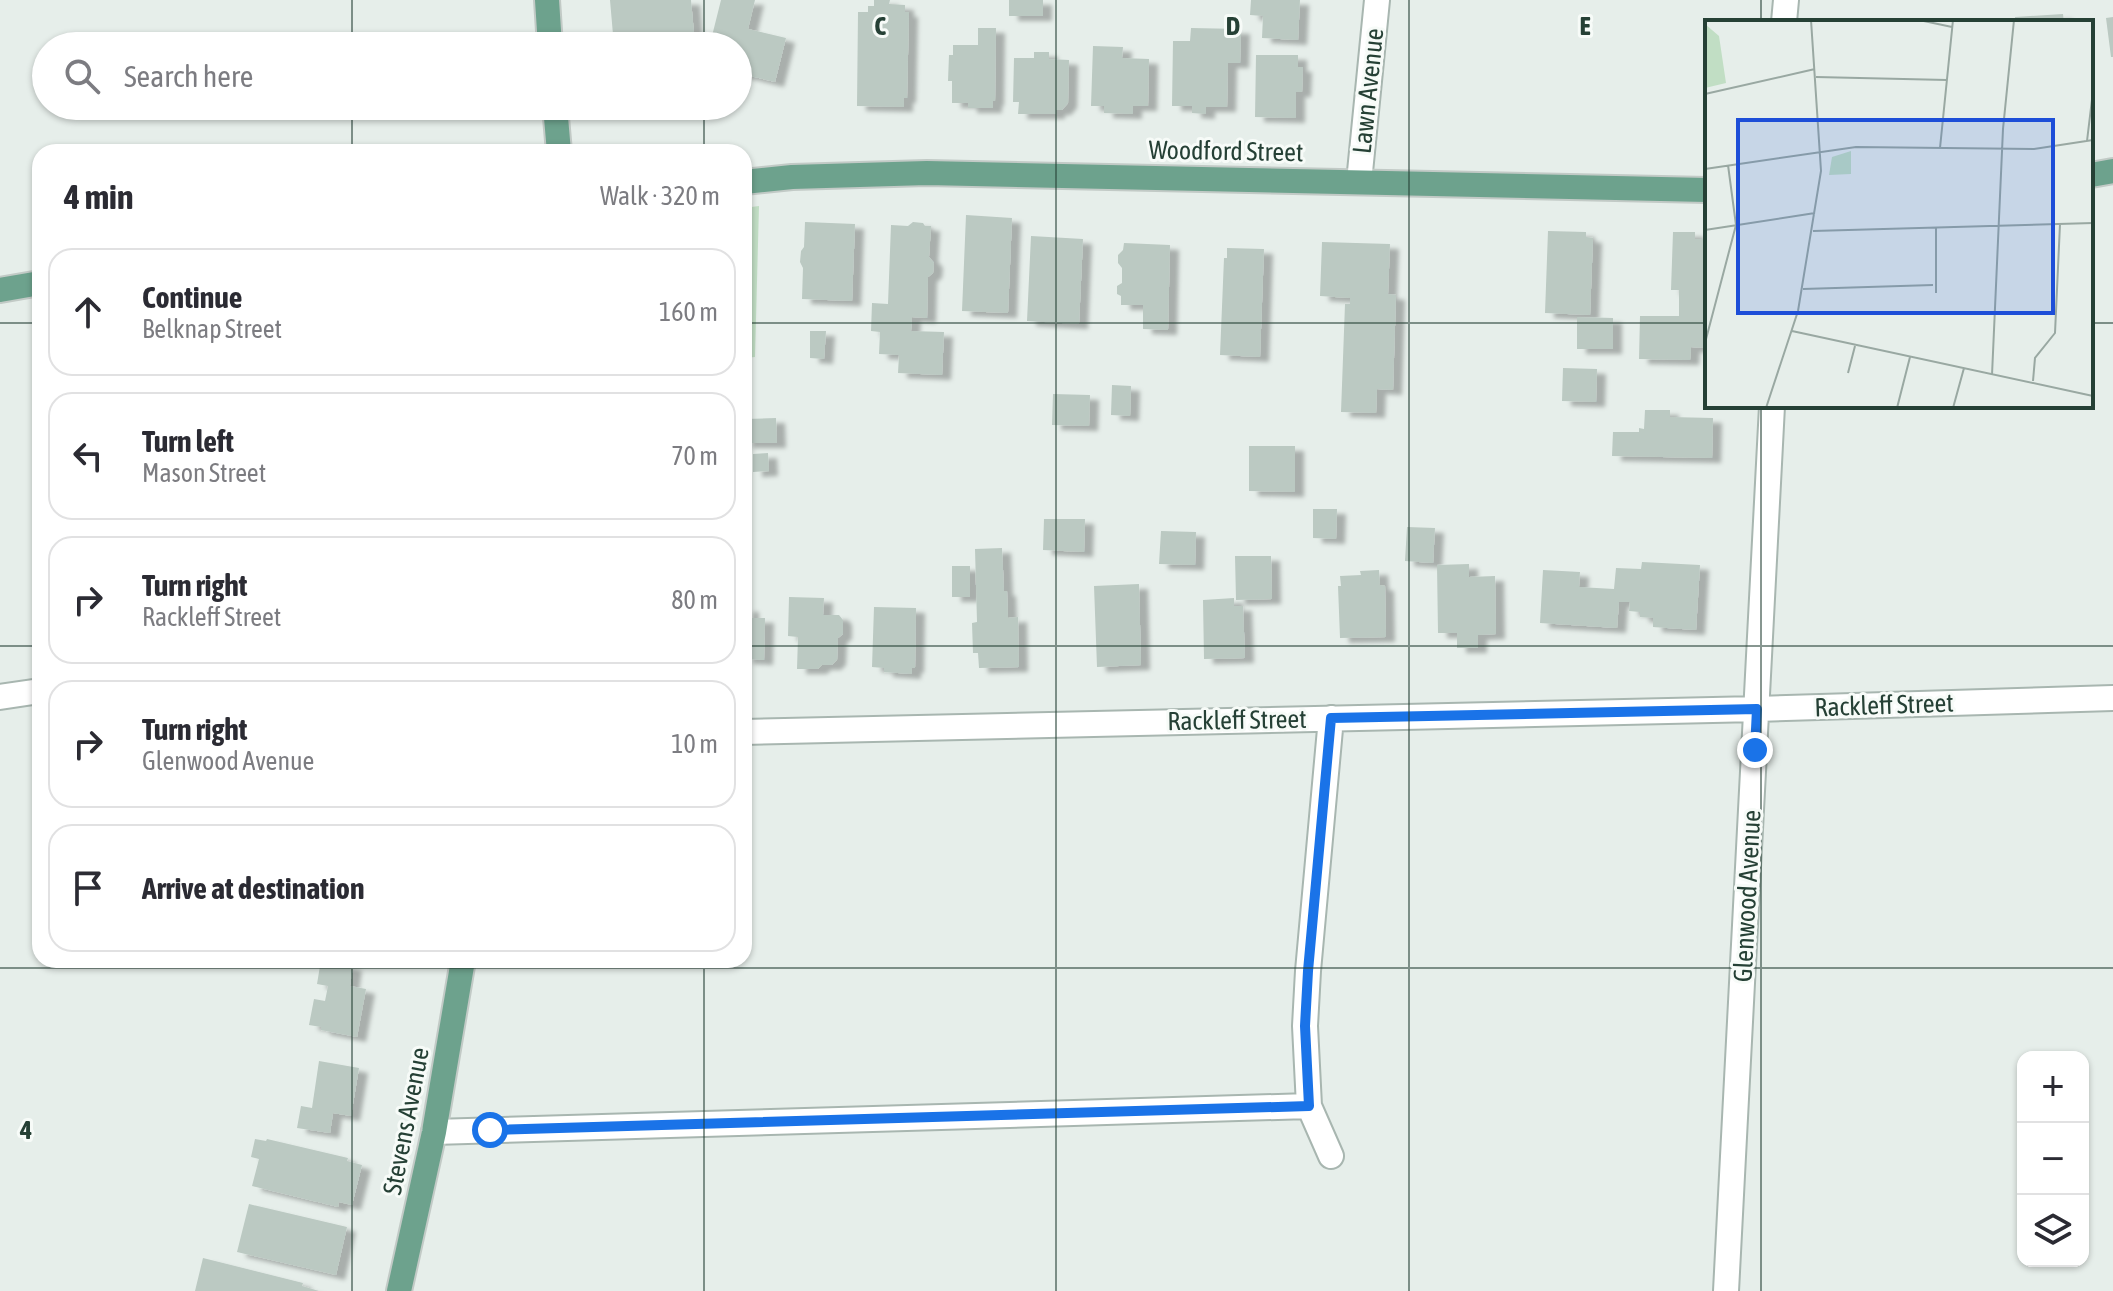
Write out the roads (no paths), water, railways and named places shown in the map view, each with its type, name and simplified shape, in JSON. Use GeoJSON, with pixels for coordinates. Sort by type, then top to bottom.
{"type":"FeatureCollection","features":[{"type":"Feature","properties":{"kind":"main road"},"geometry":{"type":"LineString","coordinates":[[547,0],[549,32]]}},
{"type":"Feature","properties":{"kind":"main road"},"geometry":{"type":"LineString","coordinates":[[556,120],[558,144]]}},
{"type":"Feature","properties":{"kind":"main road"},"geometry":{"type":"LineString","coordinates":[[2093,175],[2113,171]]}},
{"type":"Feature","properties":{"kind":"main road","name":"Woodford Street"},"geometry":{"type":"LineString","coordinates":[[752,181],[927,173],[1705,190]]}},
{"type":"Feature","properties":{"kind":"main road"},"geometry":{"type":"LineString","coordinates":[[0,290],[32,284]]}},
{"type":"Feature","properties":{"kind":"main road","name":"Stevens Avenue"},"geometry":{"type":"LineString","coordinates":[[399,1291],[434,1132],[462,968]]}},
{"type":"Feature","properties":{"kind":"street","name":"Lawn Avenue"},"geometry":{"type":"LineString","coordinates":[[1359,182],[1377,0]]}},
{"type":"Feature","properties":{"kind":"street"},"geometry":{"type":"LineString","coordinates":[[1784,20],[1786,0]]}},
{"type":"Feature","properties":{"kind":"street","name":"Glenwood Avenue"},"geometry":{"type":"LineString","coordinates":[[1726,1291],[1772,408]]}},
{"type":"Feature","properties":{"kind":"street"},"geometry":{"type":"LineString","coordinates":[[0,697],[32,692]]}},
{"type":"Feature","properties":{"kind":"street","name":"Rackleff Street"},"geometry":{"type":"LineString","coordinates":[[752,732],[2113,698]]}},
{"type":"Feature","properties":{"kind":"street"},"geometry":{"type":"LineString","coordinates":[[1331,718],[1305,1026],[1309,1106],[1331,1156]]}},
{"type":"Feature","properties":{"kind":"street"},"geometry":{"type":"LineString","coordinates":[[434,1132],[1309,1106]]}}]}
